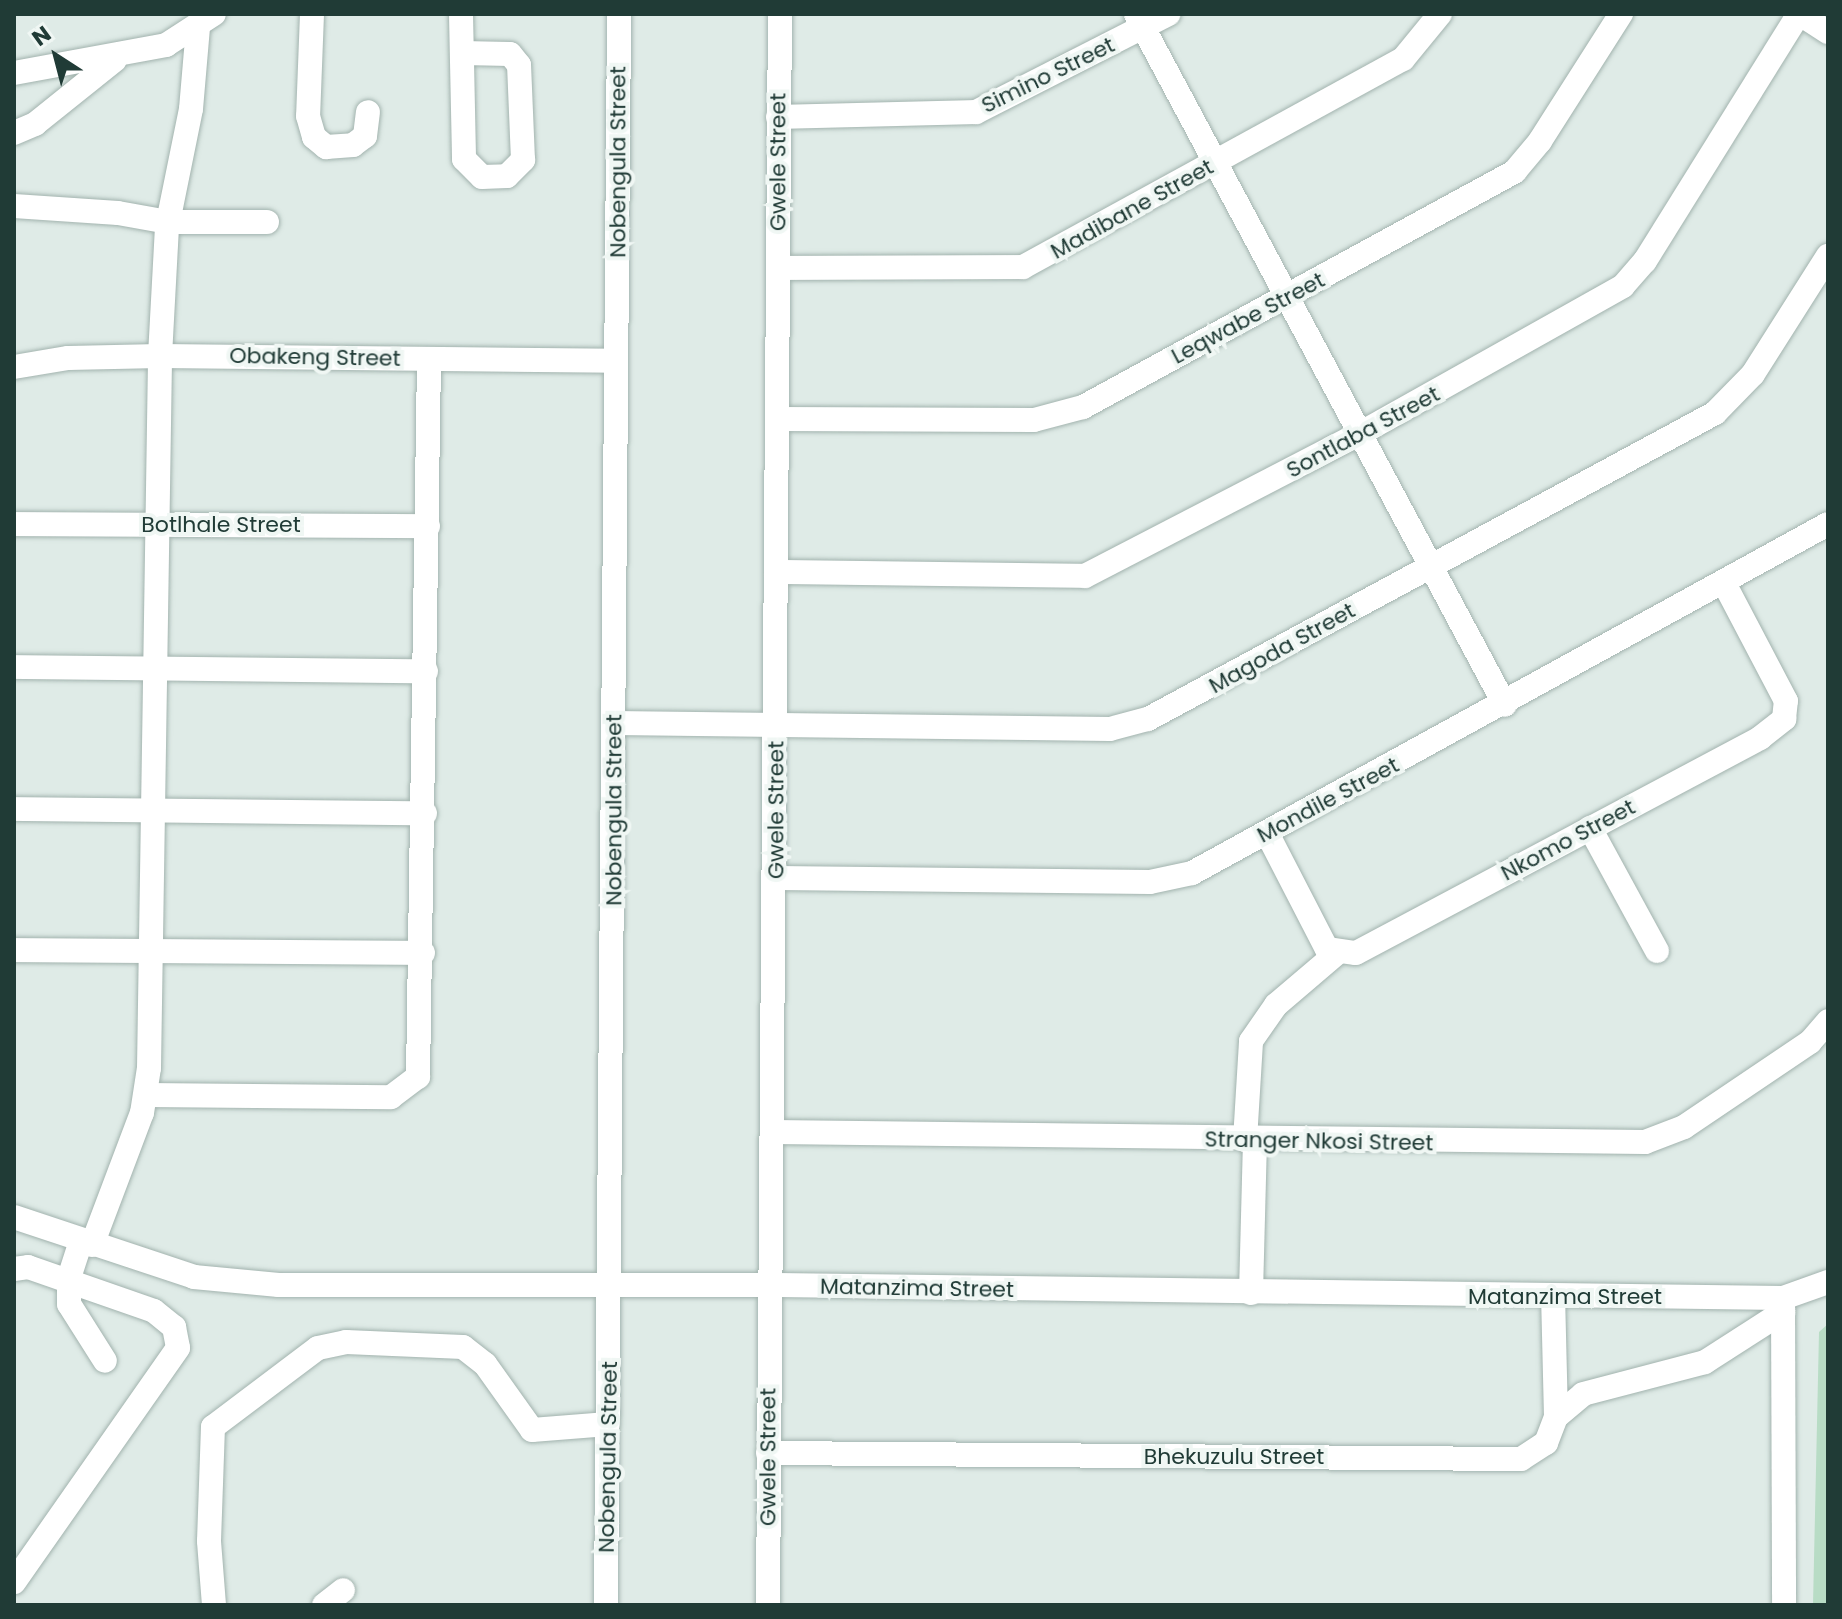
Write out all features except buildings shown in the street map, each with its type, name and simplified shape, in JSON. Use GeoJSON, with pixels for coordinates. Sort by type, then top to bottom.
{"type":"FeatureCollection","features":[{"type":"Feature","properties":{"kind":"street"},"geometry":{"type":"LineString","coordinates":[[312,14],[308,116],[314,137],[326,147],[353,145],[365,136],[368,112]]}},
{"type":"Feature","properties":{"kind":"street"},"geometry":{"type":"LineString","coordinates":[[461,14],[464,159],[475,175],[507,176],[523,160],[519,65],[510,54],[462,53]]}},
{"type":"Feature","properties":{"kind":"street","name":"Nobengula Street"},"geometry":{"type":"LineString","coordinates":[[606,1605],[619,14]]}},
{"type":"Feature","properties":{"kind":"street","name":"Gwele Street"},"geometry":{"type":"LineString","coordinates":[[768,1605],[769,1285],[777,878],[780,14]]}},
{"type":"Feature","properties":{"kind":"street","name":"Simino Street"},"geometry":{"type":"LineString","coordinates":[[778,117],[976,112],[1140,21],[1168,14]]}},
{"type":"Feature","properties":{"kind":"street","name":"Madibane Street"},"geometry":{"type":"LineString","coordinates":[[778,268],[1023,267],[1403,59],[1440,14]]}},
{"type":"Feature","properties":{"kind":"street","name":"Leqwabe Street"},"geometry":{"type":"LineString","coordinates":[[778,419],[1050,418],[1083,407],[1515,171],[1540,141],[1621,14]]}},
{"type":"Feature","properties":{"kind":"street"},"geometry":{"type":"LineString","coordinates":[[1799,14],[1828,32]]}},
{"type":"Feature","properties":{"kind":"street","name":"Sontlaba Street"},"geometry":{"type":"LineString","coordinates":[[776,572],[1085,576],[1363,432],[1623,286],[1645,261],[1799,14]]}},
{"type":"Feature","properties":{"kind":"street"},"geometry":{"type":"LineString","coordinates":[[14,73],[120,56],[166,45],[206,20]]}},
{"type":"Feature","properties":{"kind":"street"},"geometry":{"type":"LineString","coordinates":[[105,1361],[72,1313],[68,1284],[146,1095],[156,810],[155,524],[160,356],[168,222],[206,20]]}},
{"type":"Feature","properties":{"kind":"street"},"geometry":{"type":"LineString","coordinates":[[1140,21],[1363,432],[1505,705]]}},
{"type":"Feature","properties":{"kind":"street"},"geometry":{"type":"LineString","coordinates":[[14,133],[35,124],[120,56]]}},
{"type":"Feature","properties":{"kind":"street"},"geometry":{"type":"LineString","coordinates":[[14,206],[118,213],[168,222],[267,222]]}},
{"type":"Feature","properties":{"kind":"street","name":"Magoda Street"},"geometry":{"type":"LineString","coordinates":[[614,723],[1129,726],[1175,707],[1724,406],[1753,374],[1828,256]]}},
{"type":"Feature","properties":{"kind":"street","name":"Obakeng Street"},"geometry":{"type":"LineString","coordinates":[[14,367],[68,358],[160,356],[616,361]]}},
{"type":"Feature","properties":{"kind":"street"},"geometry":{"type":"LineString","coordinates":[[146,1095],[391,1097],[407,1089],[418,1077],[422,1058],[429,359]]}},
{"type":"Feature","properties":{"kind":"street","name":"Botlhale Street"},"geometry":{"type":"LineString","coordinates":[[14,524],[428,526]]}},
{"type":"Feature","properties":{"kind":"street","name":"Mondile Street"},"geometry":{"type":"LineString","coordinates":[[777,878],[1150,882],[1192,873],[1505,705],[1828,524]]}},
{"type":"Feature","properties":{"kind":"street","name":"Nkomo Street"},"geometry":{"type":"LineString","coordinates":[[1337,953],[1356,953],[1760,738],[1784,719],[1787,708],[1781,688],[1724,583]]}},
{"type":"Feature","properties":{"kind":"street"},"geometry":{"type":"LineString","coordinates":[[16,667],[426,671]]}},
{"type":"Feature","properties":{"kind":"street"},"geometry":{"type":"LineString","coordinates":[[20,809],[425,813]]}},
{"type":"Feature","properties":{"kind":"street"},"geometry":{"type":"LineString","coordinates":[[1590,828],[1657,951]]}},
{"type":"Feature","properties":{"kind":"street"},"geometry":{"type":"LineString","coordinates":[[1251,1293],[1251,1041],[1276,1005],[1337,953],[1320,937],[1267,833]]}},
{"type":"Feature","properties":{"kind":"street"},"geometry":{"type":"LineString","coordinates":[[14,950],[423,953]]}},
{"type":"Feature","properties":{"kind":"street","name":"Stranger Nkosi Street"},"geometry":{"type":"LineString","coordinates":[[773,1132],[1250,1140],[1645,1142],[1684,1127],[1810,1042],[1828,1021]]}},
{"type":"Feature","properties":{"kind":"street","name":"Matanzima Street"},"geometry":{"type":"LineString","coordinates":[[14,1217],[194,1277],[231,1282],[769,1285],[1553,1298],[1783,1305],[1826,1286]]}},
{"type":"Feature","properties":{"kind":"street"},"geometry":{"type":"LineString","coordinates":[[14,1269],[28,1267],[166,1317],[178,1348],[14,1582]]}},
{"type":"Feature","properties":{"kind":"street"},"geometry":{"type":"LineString","coordinates":[[1553,1298],[1556,1417]]}},
{"type":"Feature","properties":{"kind":"street"},"geometry":{"type":"LineString","coordinates":[[1556,1417],[1583,1394],[1705,1362],[1783,1305]]}},
{"type":"Feature","properties":{"kind":"street"},"geometry":{"type":"LineString","coordinates":[[1783,1305],[1784,1605]]}},
{"type":"Feature","properties":{"kind":"street"},"geometry":{"type":"LineString","coordinates":[[214,1605],[209,1541],[213,1427],[318,1348],[346,1342],[463,1347],[485,1364],[532,1430],[608,1424]]}},
{"type":"Feature","properties":{"kind":"street","name":"Bhekuzulu Street"},"geometry":{"type":"LineString","coordinates":[[768,1453],[1521,1459],[1546,1443],[1556,1417]]}},
{"type":"Feature","properties":{"kind":"green space"},"geometry":{"type":"Polygon","coordinates":[[[1828,1324],[1828,1605],[1813,1605],[1819,1332],[1828,1324]]]}}]}
